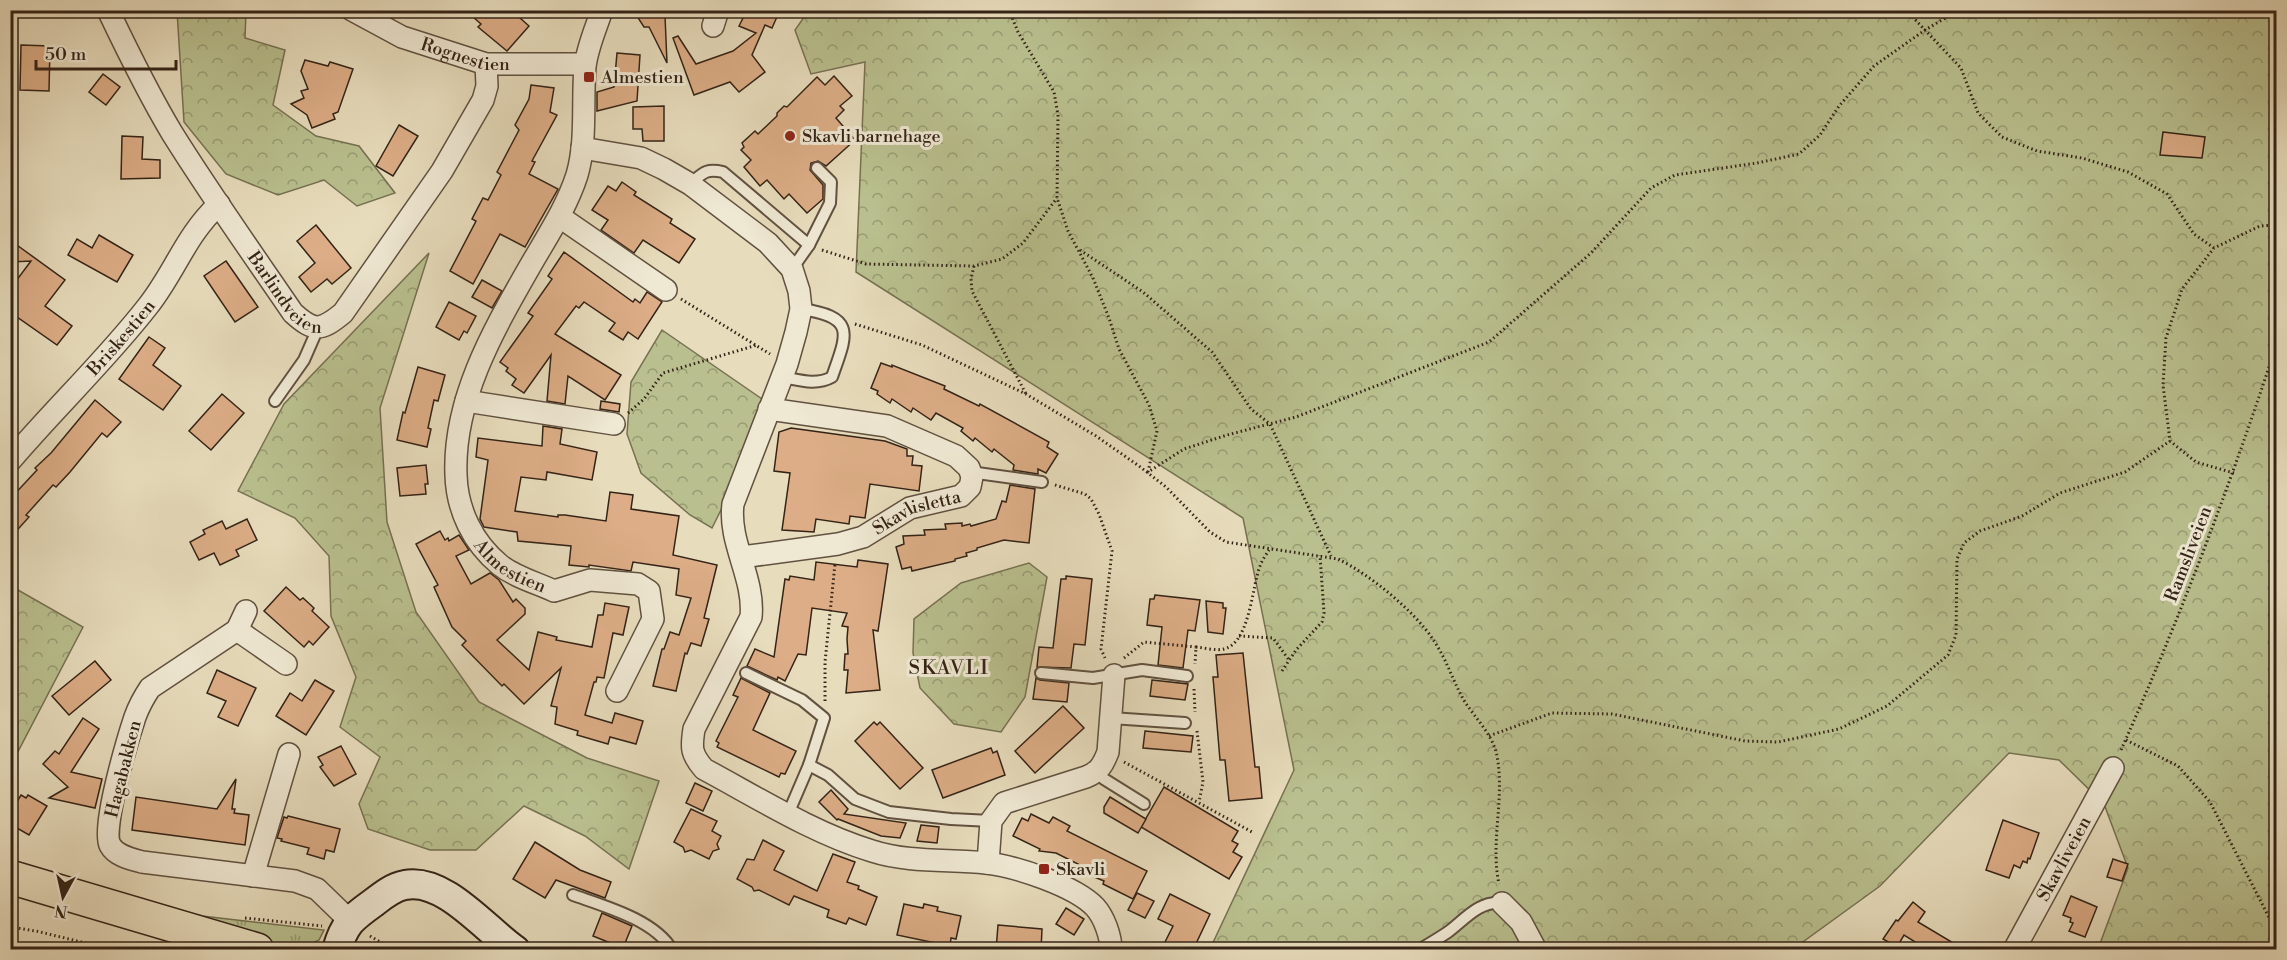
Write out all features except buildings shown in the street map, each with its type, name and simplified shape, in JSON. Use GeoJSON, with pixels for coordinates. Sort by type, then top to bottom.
{"type":"FeatureCollection","features":[{"type":"Feature","properties":{"kind":"main road"},"geometry":{"type":"LineString","coordinates":[[10,877],[257,950]]}},
{"type":"Feature","properties":{"kind":"main road"},"geometry":{"type":"LineString","coordinates":[[10,893],[81,919],[180,950]]}},
{"type":"Feature","properties":{"kind":"street","name":"Barlindveien"},"geometry":{"type":"LineString","coordinates":[[108,10],[140,77],[219,204],[293,313],[306,324],[318,328],[329,324],[343,313],[442,171],[483,100],[487,86],[486,64]]}},
{"type":"Feature","properties":{"kind":"street","name":"Rognestien"},"geometry":{"type":"LineString","coordinates":[[352,10],[402,37],[486,64],[585,64]]}},
{"type":"Feature","properties":{"kind":"street","name":"Almestien"},"geometry":{"type":"LineString","coordinates":[[602,10],[585,64],[582,148],[577,175],[560,217],[528,269],[487,346],[459,422],[455,454],[460,505],[468,525],[482,548],[502,567],[554,591],[590,580],[638,584],[649,591],[653,619],[617,691]]}},
{"type":"Feature","properties":{"kind":"street"},"geometry":{"type":"LineString","coordinates":[[582,148],[641,158],[690,184],[768,243],[792,269],[799,291],[801,309],[785,370],[733,504],[731,519],[753,603],[752,617],[694,729],[693,757],[704,769],[788,814],[874,852],[902,858],[988,863],[1023,871],[1080,895],[1096,909],[1107,932],[1111,950]]}},
{"type":"Feature","properties":{"kind":"street","name":"Briskestien"},"geometry":{"type":"LineString","coordinates":[[10,461],[151,303],[187,241],[205,217],[219,204]]}},
{"type":"Feature","properties":{"kind":"street"},"geometry":{"type":"LineString","coordinates":[[560,217],[666,290]]}},
{"type":"Feature","properties":{"kind":"street"},"geometry":{"type":"LineString","coordinates":[[466,401],[614,424]]}},
{"type":"Feature","properties":{"kind":"street","name":"Skavlisletta"},"geometry":{"type":"LineString","coordinates":[[742,557],[838,544],[863,537],[910,508],[961,496],[970,488],[972,477],[969,468],[957,456],[887,426],[769,409]]}},
{"type":"Feature","properties":{"kind":"street"},"geometry":{"type":"LineString","coordinates":[[246,611],[237,630],[286,664]]}},
{"type":"Feature","properties":{"kind":"street","name":"Hagabakken"},"geometry":{"type":"LineString","coordinates":[[237,630],[150,688],[142,701],[135,716],[114,795],[107,834],[110,845],[121,855],[142,862],[295,881],[317,889],[343,933]]}},
{"type":"Feature","properties":{"kind":"street"},"geometry":{"type":"LineString","coordinates":[[988,863],[991,821],[996,811],[1004,803],[1102,765],[1111,718],[1114,675]]}},
{"type":"Feature","properties":{"kind":"street"},"geometry":{"type":"LineString","coordinates":[[253,876],[289,754]]}},
{"type":"Feature","properties":{"kind":"street","name":"Skavliveien"},"geometry":{"type":"LineString","coordinates":[[2014,950],[2113,768]]}},
{"type":"Feature","properties":{"kind":"street"},"geometry":{"type":"LineString","coordinates":[[343,933],[386,894],[405,885],[421,885],[454,900],[515,950]]}},
{"type":"Feature","properties":{"kind":"street"},"geometry":{"type":"LineString","coordinates":[[1502,903],[1521,922],[1536,950]]}},
{"type":"Feature","properties":{"kind":"lane"},"geometry":{"type":"LineString","coordinates":[[792,269],[809,245],[830,203],[831,182],[818,168]]}},
{"type":"Feature","properties":{"kind":"lane"},"geometry":{"type":"LineString","coordinates":[[690,184],[703,173],[712,170],[723,172],[809,245]]}},
{"type":"Feature","properties":{"kind":"lane"},"geometry":{"type":"LineString","coordinates":[[785,370],[807,382],[823,382],[832,377],[844,343],[844,330],[837,318],[820,311],[801,309]]}},
{"type":"Feature","properties":{"kind":"lane"},"geometry":{"type":"LineString","coordinates":[[275,401],[304,360],[318,328]]}},
{"type":"Feature","properties":{"kind":"lane"},"geometry":{"type":"LineString","coordinates":[[970,472],[1042,482]]}},
{"type":"Feature","properties":{"kind":"lane"},"geometry":{"type":"LineString","coordinates":[[1041,673],[1093,678],[1142,670],[1192,676]]}},
{"type":"Feature","properties":{"kind":"lane"},"geometry":{"type":"LineString","coordinates":[[746,673],[802,700],[824,718],[809,765],[788,814]]}},
{"type":"Feature","properties":{"kind":"lane"},"geometry":{"type":"LineString","coordinates":[[1111,718],[1190,722]]}},
{"type":"Feature","properties":{"kind":"lane"},"geometry":{"type":"LineString","coordinates":[[809,765],[828,775],[855,799],[890,812],[991,821]]}},
{"type":"Feature","properties":{"kind":"lane"},"geometry":{"type":"LineString","coordinates":[[1102,765],[1104,779],[1144,804]]}},
{"type":"Feature","properties":{"kind":"lane"},"geometry":{"type":"LineString","coordinates":[[573,894],[631,916],[667,940],[672,950]]}},
{"type":"Feature","properties":{"kind":"lane"},"geometry":{"type":"LineString","coordinates":[[1419,950],[1478,909],[1488,904],[1502,903]]}},
{"type":"Feature","properties":{"kind":"path"},"geometry":{"type":"LineString","coordinates":[[1010,10],[1018,32],[1054,92],[1058,116],[1057,198],[1068,231],[1109,318],[1119,349],[1149,405],[1157,431],[1148,472]]}},
{"type":"Feature","properties":{"kind":"path"},"geometry":{"type":"LineString","coordinates":[[1906,10],[1961,68],[1978,113],[2002,137],[2037,151],[2082,158],[2128,172],[2167,194],[2194,234],[2214,248]]}},
{"type":"Feature","properties":{"kind":"path"},"geometry":{"type":"LineString","coordinates":[[1148,472],[1184,449],[1296,417],[1489,342],[1591,253],[1651,188],[1675,175],[1757,163],[1799,154],[1820,135],[1839,106],[1874,66],[1925,30],[1959,10]]}},
{"type":"Feature","properties":{"kind":"path"},"geometry":{"type":"LineString","coordinates":[[809,245],[866,264],[974,266],[1002,258],[1023,243],[1057,198]]}},
{"type":"Feature","properties":{"kind":"path"},"geometry":{"type":"LineString","coordinates":[[2234,474],[2196,462],[2170,441],[2163,385],[2166,338],[2182,289],[2214,248],[2260,226],[2277,225]]}},
{"type":"Feature","properties":{"kind":"path"},"geometry":{"type":"LineString","coordinates":[[1077,249],[1143,292],[1212,352],[1251,409],[1270,424],[1331,556]]}},
{"type":"Feature","properties":{"kind":"path"},"geometry":{"type":"LineString","coordinates":[[974,266],[970,279],[972,291],[1026,394]]}},
{"type":"Feature","properties":{"kind":"path"},"geometry":{"type":"LineString","coordinates":[[666,290],[757,345],[785,370]]}},
{"type":"Feature","properties":{"kind":"path"},"geometry":{"type":"LineString","coordinates":[[837,318],[922,345],[1026,394],[1096,436],[1148,472],[1210,532],[1226,542],[1283,552],[1331,556],[1352,566],[1404,607],[1422,624],[1436,642],[1456,687],[1489,736],[1497,756],[1500,781],[1497,860],[1502,903]]}},
{"type":"Feature","properties":{"kind":"path"},"geometry":{"type":"LineString","coordinates":[[614,424],[644,399],[663,373],[757,345]]}},
{"type":"Feature","properties":{"kind":"path","name":"Ramsliveien"},"geometry":{"type":"LineString","coordinates":[[2113,768],[2163,657],[2234,474],[2277,346]]}},
{"type":"Feature","properties":{"kind":"path"},"geometry":{"type":"LineString","coordinates":[[1489,736],[1552,713],[1612,714],[1745,741],[1778,742],[1839,729],[1887,706],[1948,655],[1956,635],[1957,559],[1964,543],[1980,531],[2022,516],[2060,494],[2126,472],[2170,441]]}},
{"type":"Feature","properties":{"kind":"path"},"geometry":{"type":"LineString","coordinates":[[1042,482],[1085,494],[1091,499],[1099,514],[1112,551],[1101,649],[1114,675]]}},
{"type":"Feature","properties":{"kind":"path"},"geometry":{"type":"LineString","coordinates":[[824,718],[825,662],[838,544]]}},
{"type":"Feature","properties":{"kind":"path"},"geometry":{"type":"LineString","coordinates":[[1114,675],[1124,656],[1144,642],[1224,649],[1232,645],[1250,616],[1260,564],[1269,549]]}},
{"type":"Feature","properties":{"kind":"path"},"geometry":{"type":"LineString","coordinates":[[1282,671],[1322,622],[1324,613],[1320,555]]}},
{"type":"Feature","properties":{"kind":"path"},"geometry":{"type":"LineString","coordinates":[[1238,636],[1273,639],[1278,642],[1289,660]]}},
{"type":"Feature","properties":{"kind":"path"},"geometry":{"type":"LineString","coordinates":[[1190,722],[1196,647]]}},
{"type":"Feature","properties":{"kind":"path"},"geometry":{"type":"LineString","coordinates":[[1197,730],[1203,782],[1199,802]]}},
{"type":"Feature","properties":{"kind":"path"},"geometry":{"type":"LineString","coordinates":[[2126,740],[2178,766],[2210,802],[2277,931]]}},
{"type":"Feature","properties":{"kind":"path"},"geometry":{"type":"LineString","coordinates":[[1102,765],[1122,761],[1252,832]]}},
{"type":"Feature","properties":{"kind":"path"},"geometry":{"type":"LineString","coordinates":[[235,917],[377,938],[394,950]]}},
{"type":"Feature","properties":{"kind":"path"},"geometry":{"type":"LineString","coordinates":[[10,927],[114,950]]}},
{"type":"Feature","properties":{"kind":"path"},"geometry":{"type":"LineString","coordinates":[[786,950],[817,950]]}},
{"type":"Feature","properties":{"kind":"green space"},"geometry":{"type":"Polygon","coordinates":[[[809,10],[2276,11],[2276,949],[2098,949],[2128,868],[2104,804],[2059,760],[2009,753],[1880,886],[1793,949],[1210,949],[1294,770],[1243,518],[856,272],[865,62],[811,74],[795,30],[809,10]]]}},
{"type":"Feature","properties":{"kind":"green space"},"geometry":{"type":"Polygon","coordinates":[[[177,11],[246,11],[245,38],[285,50],[273,105],[316,136],[359,146],[395,193],[357,206],[324,180],[278,195],[226,174],[184,122],[177,11]]]}},
{"type":"Feature","properties":{"kind":"green space"},"geometry":{"type":"Polygon","coordinates":[[[429,253],[380,408],[387,522],[416,612],[479,702],[587,758],[659,781],[629,869],[585,836],[524,806],[476,850],[430,850],[368,829],[359,804],[380,757],[340,727],[356,677],[331,616],[329,556],[295,518],[238,491],[284,404],[429,253]]]}},
{"type":"Feature","properties":{"kind":"green space"},"geometry":{"type":"Polygon","coordinates":[[[662,330],[762,399],[724,504],[712,528],[690,515],[641,473],[627,434],[631,382],[662,330]]]}},
{"type":"Feature","properties":{"kind":"green space"},"geometry":{"type":"Polygon","coordinates":[[[1029,563],[1047,577],[1025,697],[1001,732],[954,724],[920,688],[913,653],[914,619],[961,583],[1029,563]]]}},
{"type":"Feature","properties":{"kind":"green space"},"geometry":{"type":"Polygon","coordinates":[[[11,586],[83,627],[11,765],[11,586]]]}},
{"type":"Feature","properties":{"kind":"green space"},"geometry":{"type":"Polygon","coordinates":[[[163,906],[202,916],[324,930],[319,940],[307,946],[272,948],[163,906]]]}},
{"type":"Feature","properties":{"kind":"place","name":"Almestien"},"geometry":{"type":"Point","coordinates":[589,77]}},
{"type":"Feature","properties":{"kind":"place","name":"Skavli barnehage"},"geometry":{"type":"Point","coordinates":[790,136]}},
{"type":"Feature","properties":{"kind":"place","name":"Skavli"},"geometry":{"type":"Point","coordinates":[1044,869]}},
{"type":"Feature","properties":{"kind":"district","name":"SKAVLI"},"geometry":{"type":"Point","coordinates":[949,667]}}]}
